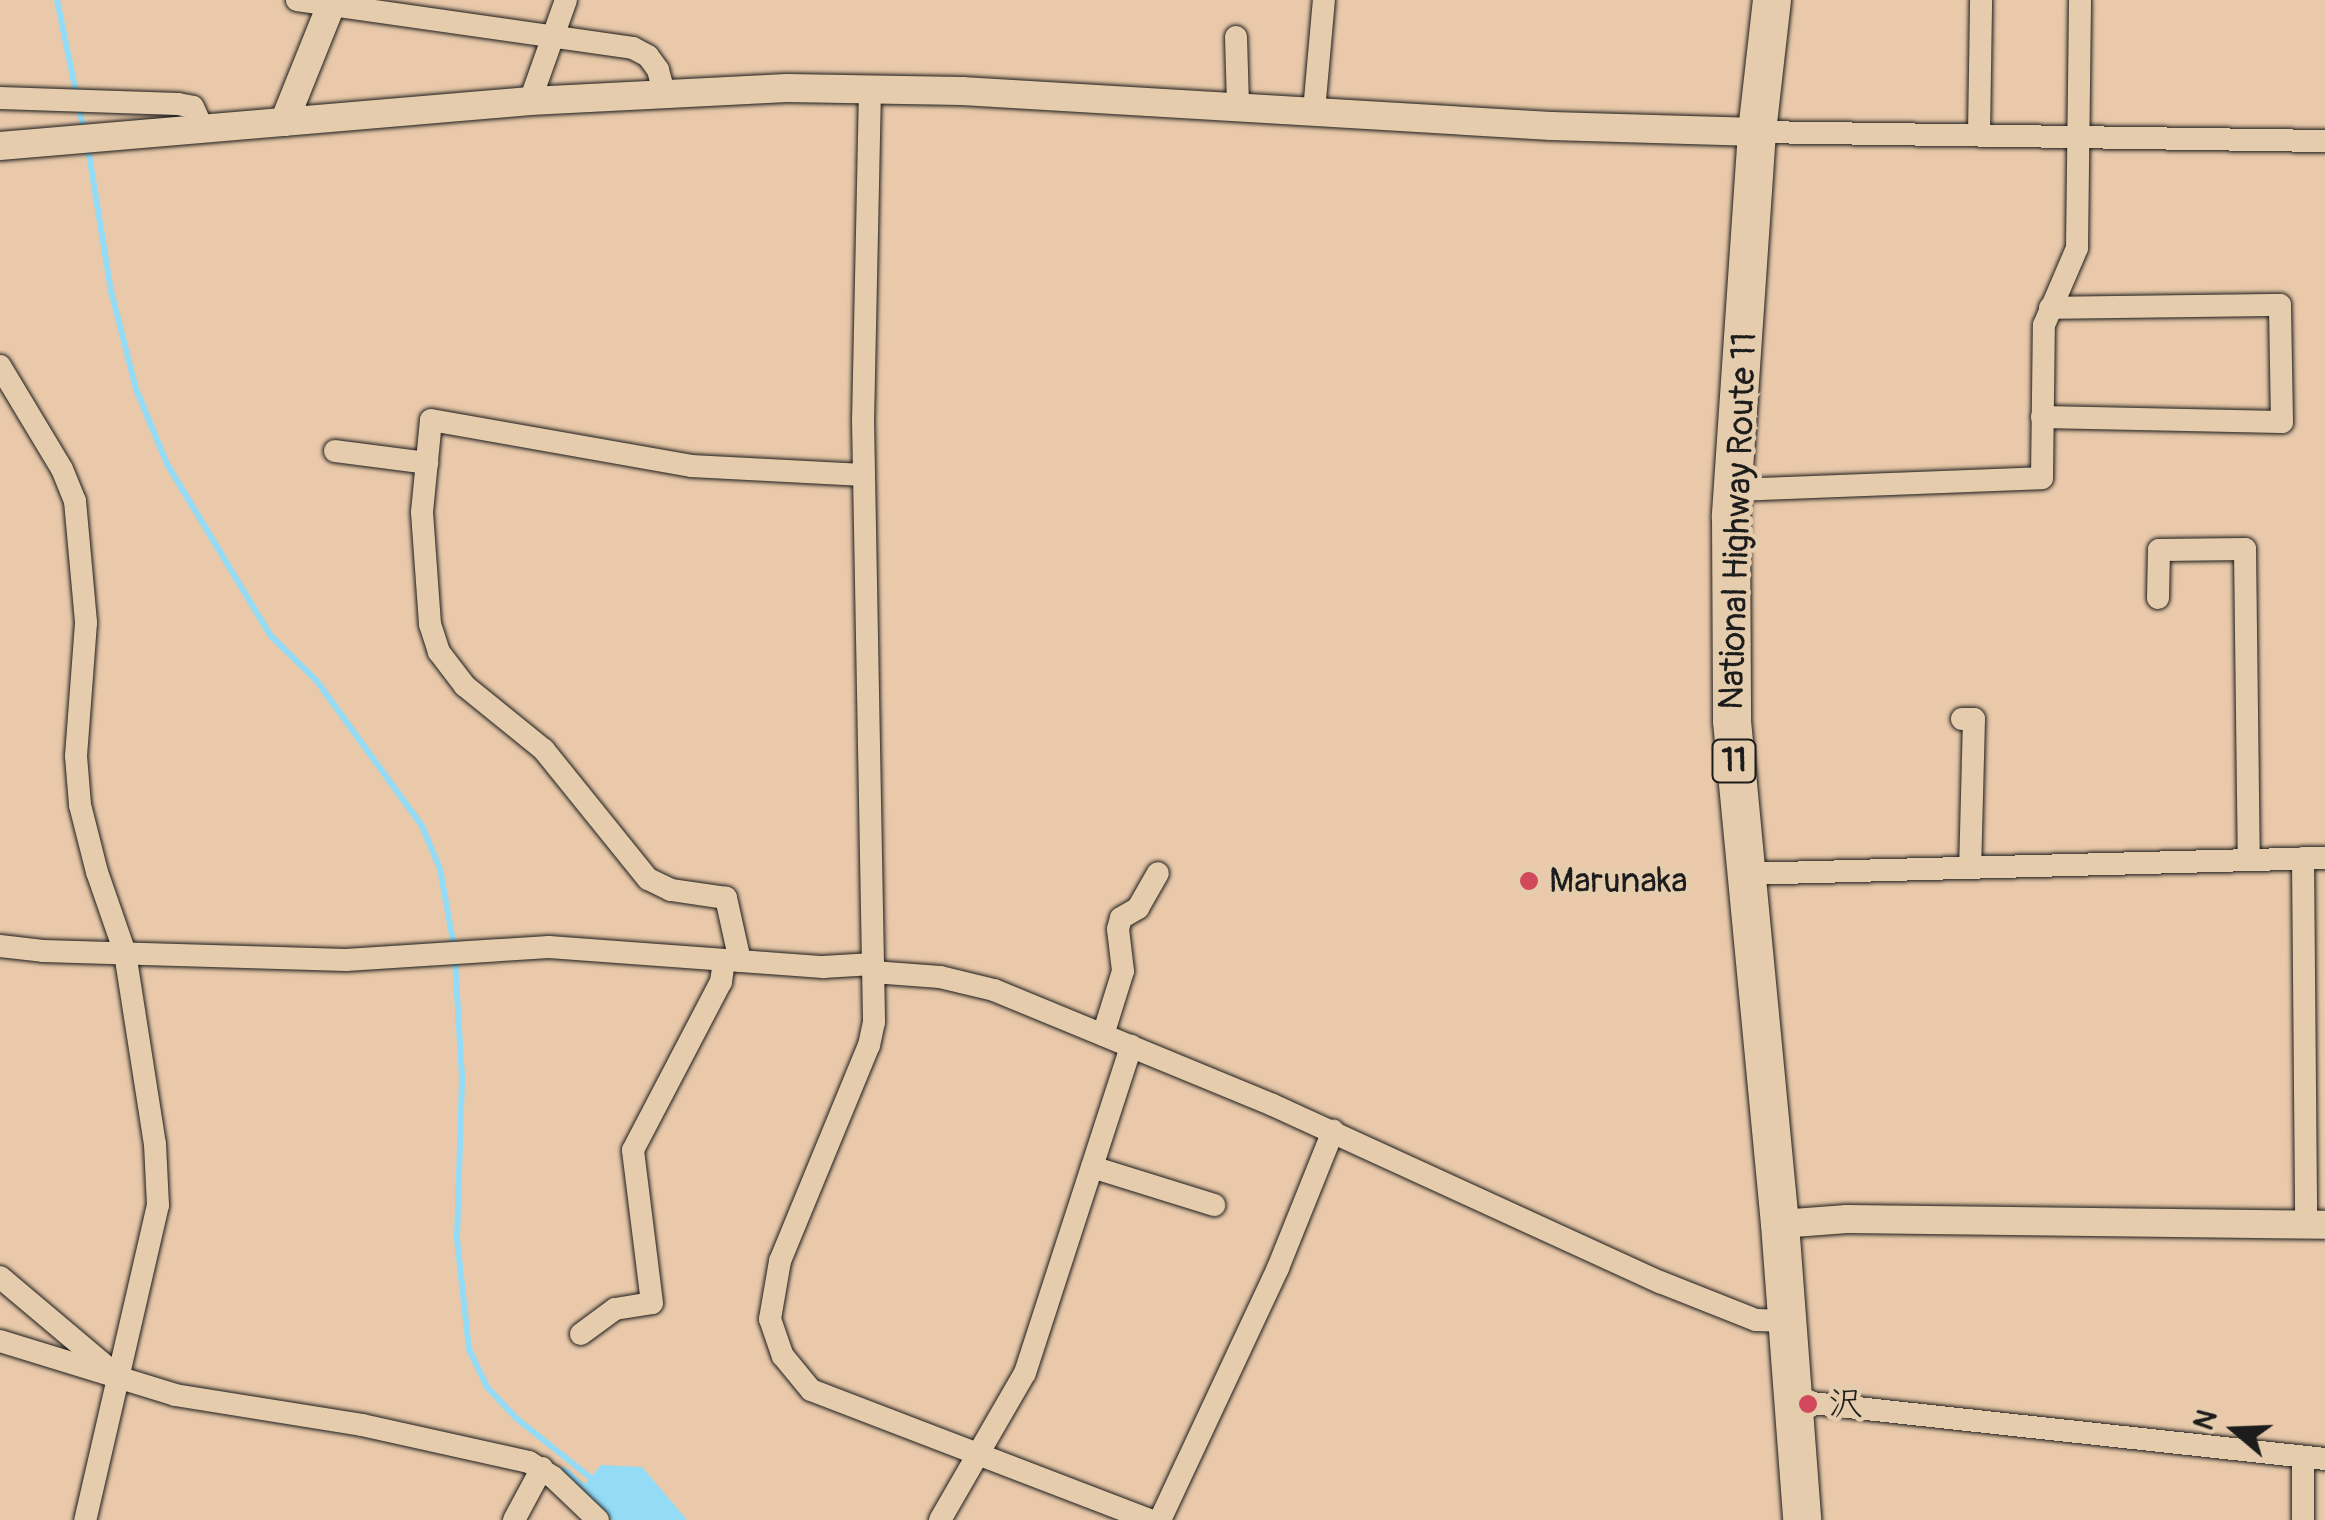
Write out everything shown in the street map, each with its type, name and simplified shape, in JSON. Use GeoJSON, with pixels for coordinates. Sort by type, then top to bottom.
{"type":"FeatureCollection","features":[{"type":"Feature","properties":{"kind":"highway","name":"National Highway Route 11"},"geometry":{"type":"LineString","coordinates":[[1772,0],[1757,132],[1732,490],[1732,722],[1780,1224],[1802,1520]]}},
{"type":"Feature","properties":{"kind":"street"},"geometry":{"type":"LineString","coordinates":[[297,0],[633,48],[648,56],[658,70],[664,92]]}},
{"type":"Feature","properties":{"kind":"street"},"geometry":{"type":"LineString","coordinates":[[530,101],[566,0]]}},
{"type":"Feature","properties":{"kind":"street"},"geometry":{"type":"LineString","coordinates":[[1314,111],[1324,0]]}},
{"type":"Feature","properties":{"kind":"street"},"geometry":{"type":"LineString","coordinates":[[1978,134],[1981,0]]}},
{"type":"Feature","properties":{"kind":"street"},"geometry":{"type":"LineString","coordinates":[[1732,490],[2042,478],[2044,324],[2076,248],[2080,0]]}},
{"type":"Feature","properties":{"kind":"street"},"geometry":{"type":"LineString","coordinates":[[284,122],[332,3]]}},
{"type":"Feature","properties":{"kind":"street"},"geometry":{"type":"LineString","coordinates":[[1236,36],[1238,106]]}},
{"type":"Feature","properties":{"kind":"street"},"geometry":{"type":"LineString","coordinates":[[0,146],[664,92],[870,89],[1757,132],[2325,141]]}},
{"type":"Feature","properties":{"kind":"street"},"geometry":{"type":"LineString","coordinates":[[870,89],[864,475],[876,1002],[869,1045],[780,1261],[770,1319],[783,1356],[812,1390],[1148,1520]]}},
{"type":"Feature","properties":{"kind":"street"},"geometry":{"type":"LineString","coordinates":[[0,98],[178,104],[193,108],[204,129]]}},
{"type":"Feature","properties":{"kind":"street"},"geometry":{"type":"LineString","coordinates":[[2042,417],[2282,422],[2280,305],[2050,308]]}},
{"type":"Feature","properties":{"kind":"street"},"geometry":{"type":"LineString","coordinates":[[0,366],[62,469],[75,501],[86,623],[76,756],[80,805],[96,872],[126,953],[150,1091],[158,1205],[85,1520]]}},
{"type":"Feature","properties":{"kind":"street"},"geometry":{"type":"LineString","coordinates":[[580,1334],[615,1309],[652,1303],[633,1150],[732,960],[726,898],[671,890],[648,879],[544,750],[465,686],[439,652],[424,575],[422,512],[431,420],[691,466],[864,475]]}},
{"type":"Feature","properties":{"kind":"street"},"geometry":{"type":"LineString","coordinates":[[335,451],[427,463]]}},
{"type":"Feature","properties":{"kind":"street"},"geometry":{"type":"LineString","coordinates":[[2158,598],[2159,550],[2246,549],[2250,860]]}},
{"type":"Feature","properties":{"kind":"street"},"geometry":{"type":"LineString","coordinates":[[1962,719],[1974,720],[1970,868]]}},
{"type":"Feature","properties":{"kind":"street"},"geometry":{"type":"LineString","coordinates":[[1744,874],[2314,858],[2315,1225],[1848,1219],[1780,1224]]}},
{"type":"Feature","properties":{"kind":"street"},"geometry":{"type":"LineString","coordinates":[[1103,1034],[1123,971],[1118,929],[1122,918],[1138,908],[1158,874]]}},
{"type":"Feature","properties":{"kind":"street"},"geometry":{"type":"LineString","coordinates":[[0,946],[346,960],[549,948],[873,968],[940,977],[994,990],[1132,1046],[1333,1132],[1660,1282],[1756,1320],[1786,1320]]}},
{"type":"Feature","properties":{"kind":"street"},"geometry":{"type":"LineString","coordinates":[[940,1520],[981,1457],[1025,1374],[1132,1046]]}},
{"type":"Feature","properties":{"kind":"street"},"geometry":{"type":"LineString","coordinates":[[1160,1520],[1278,1268],[1333,1132]]}},
{"type":"Feature","properties":{"kind":"street"},"geometry":{"type":"LineString","coordinates":[[1092,1167],[1214,1204]]}},
{"type":"Feature","properties":{"kind":"street"},"geometry":{"type":"LineString","coordinates":[[0,1277],[118,1377]]}},
{"type":"Feature","properties":{"kind":"street"},"geometry":{"type":"LineString","coordinates":[[0,1340],[176,1394],[362,1425],[542,1468],[598,1520]]}},
{"type":"Feature","properties":{"kind":"street"},"geometry":{"type":"LineString","coordinates":[[1792,1401],[2314,1458],[2303,1520]]}},
{"type":"Feature","properties":{"kind":"street"},"geometry":{"type":"LineString","coordinates":[[514,1520],[542,1468]]}},
{"type":"Feature","properties":{"kind":"water"},"geometry":{"type":"Polygon","coordinates":[[[601,1465],[642,1467],[687,1520],[612,1520],[558,1467],[567,1468],[585,1484],[601,1465]]]}},
{"type":"Feature","properties":{"kind":"waterway"},"geometry":{"type":"LineString","coordinates":[[57,0],[84,131]]}},
{"type":"Feature","properties":{"kind":"waterway"},"geometry":{"type":"LineString","coordinates":[[88,148],[111,291],[136,389],[167,464],[270,635],[316,680],[422,826],[440,869],[454,947]]}},
{"type":"Feature","properties":{"kind":"waterway"},"geometry":{"type":"LineString","coordinates":[[455,960],[462,1079],[457,1239],[469,1349],[487,1387],[516,1418],[596,1482]]}},
{"type":"Feature","properties":{"kind":"place","name":"Marunaka"},"geometry":{"type":"Point","coordinates":[1529,881]}},
{"type":"Feature","properties":{"kind":"place","name":"沢"},"geometry":{"type":"Point","coordinates":[1808,1404]}}]}
